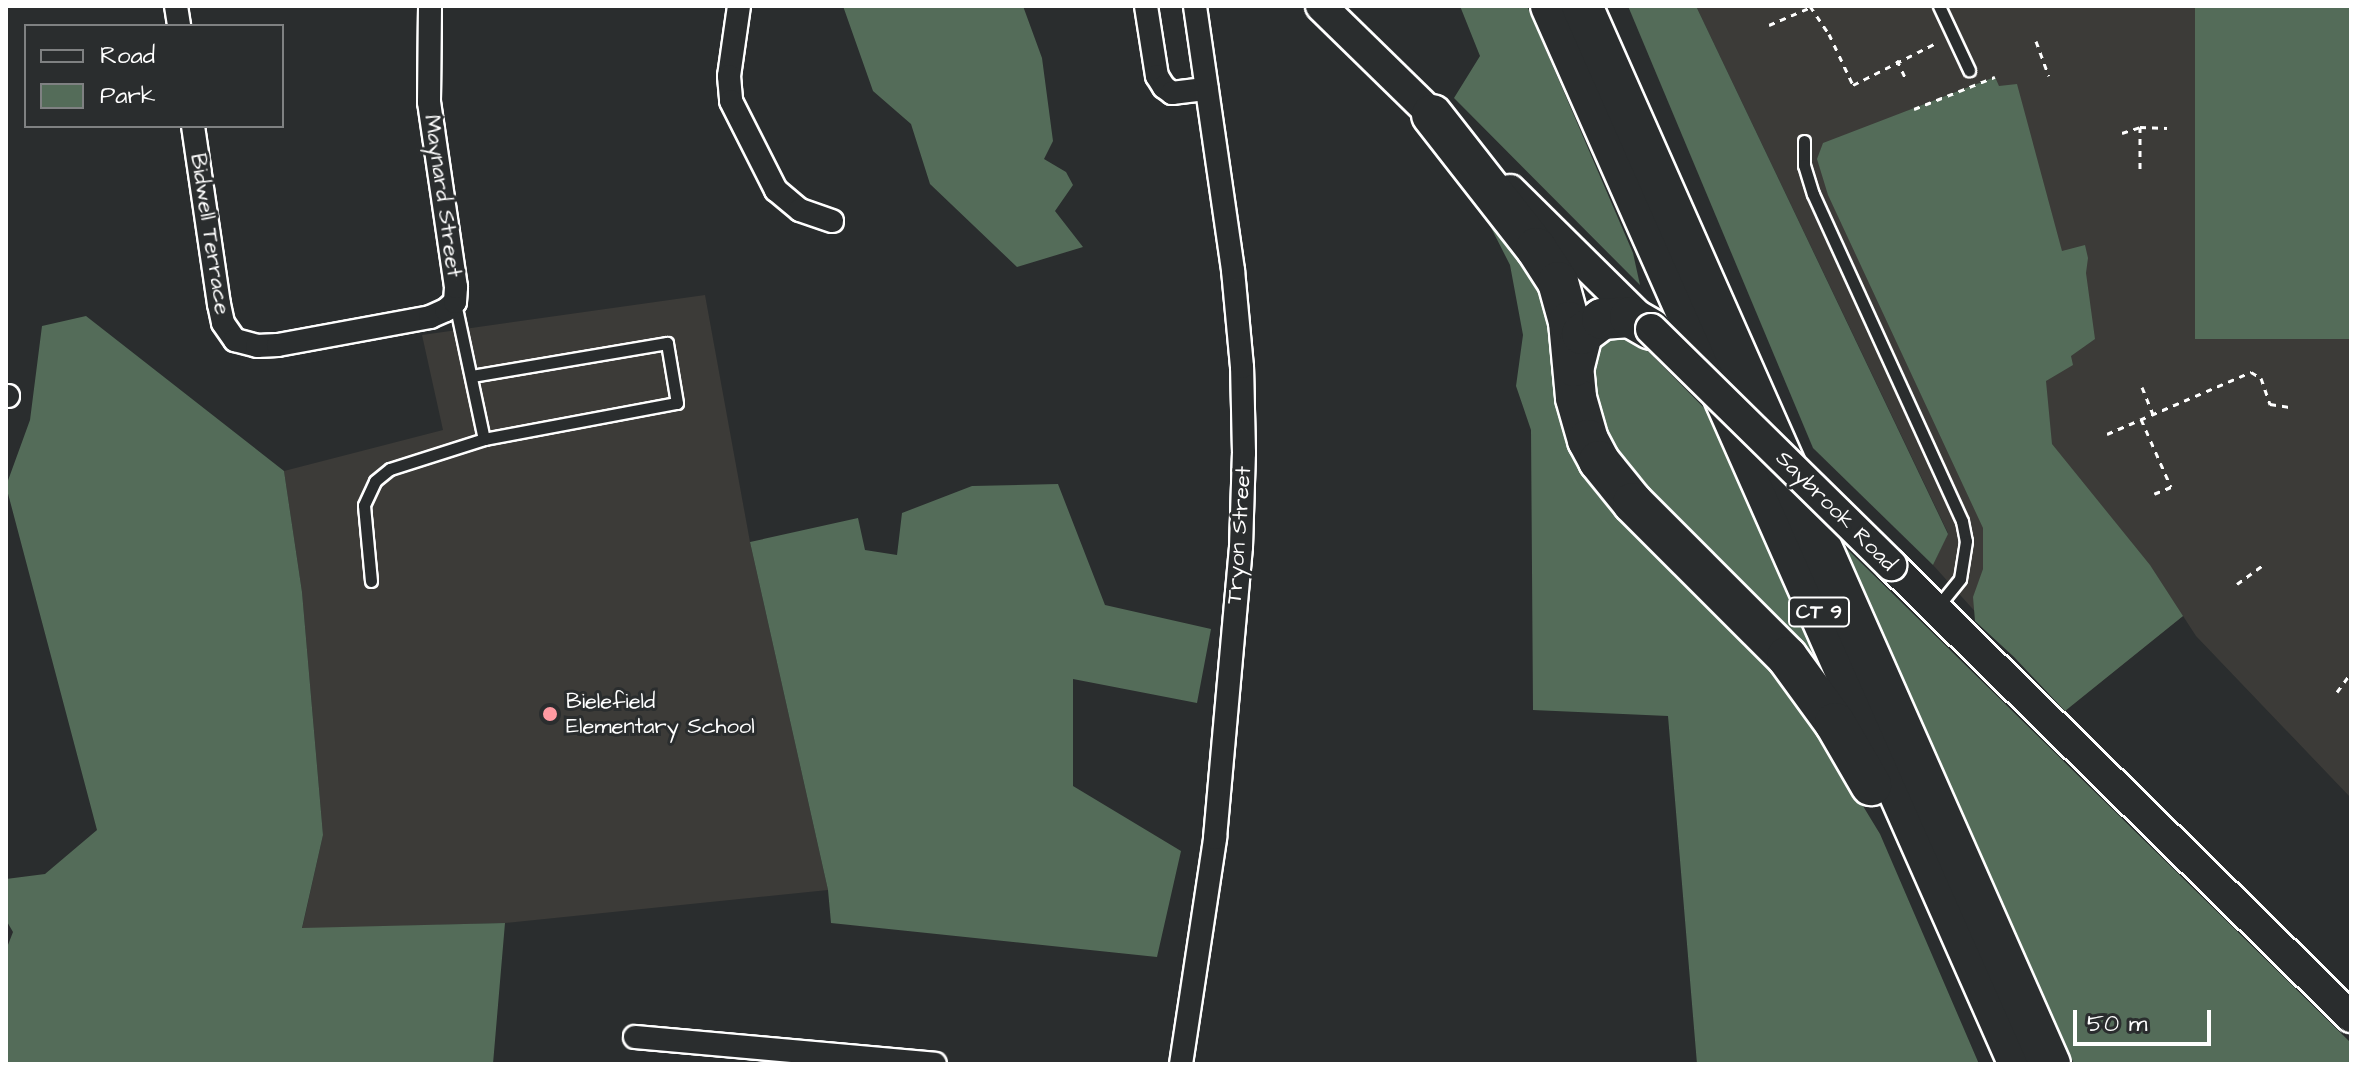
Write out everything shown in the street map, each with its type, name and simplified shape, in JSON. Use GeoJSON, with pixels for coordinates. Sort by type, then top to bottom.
{"type":"FeatureCollection","features":[{"type":"Feature","properties":{"kind":"highway","name":"CT 9"},"geometry":{"type":"LineString","coordinates":[[1551,6],[2016,1064]]}},
{"type":"Feature","properties":{"kind":"highway","name":"CT 9"},"geometry":{"type":"LineString","coordinates":[[1582,6],[2050,1064]]}},
{"type":"Feature","properties":{"kind":"highway"},"geometry":{"type":"LineString","coordinates":[[1432,115],[1536,248],[1558,282],[1569,322],[1574,375],[1588,440],[1615,483],[1761,627],[1811,687],[1893,825],[2016,1064]]}},
{"type":"Feature","properties":{"kind":"highway"},"geometry":{"type":"LineString","coordinates":[[1574,375],[1577,345],[1590,326],[1617,316],[1630,317],[1651,329]]}},
{"type":"Feature","properties":{"kind":"main road","name":"Saybrook Road"},"geometry":{"type":"LineString","coordinates":[[1321,6],[2351,1017]]}},
{"type":"Feature","properties":{"kind":"street","name":"Maynard Street"},"geometry":{"type":"LineString","coordinates":[[235,340],[257,346],[278,345],[430,317],[455,302],[456,287],[429,102],[430,6]]}},
{"type":"Feature","properties":{"kind":"street"},"geometry":{"type":"LineString","coordinates":[[739,6],[729,76],[731,101],[776,190],[800,210],[832,221]]}},
{"type":"Feature","properties":{"kind":"street"},"geometry":{"type":"LineString","coordinates":[[1146,6],[1157,76],[1164,87],[1172,93],[1207,89]]}},
{"type":"Feature","properties":{"kind":"street","name":"Tryon Street"},"geometry":{"type":"LineString","coordinates":[[1181,1064],[1215,838],[1241,547],[1244,453],[1242,367],[1233,270],[1195,6]]}},
{"type":"Feature","properties":{"kind":"street","name":"Bidwell Terrace"},"geometry":{"type":"LineString","coordinates":[[193,128],[219,304],[223,323],[235,340]]}},
{"type":"Feature","properties":{"kind":"street"},"geometry":{"type":"LineString","coordinates":[[635,1037],[935,1064]]}},
{"type":"Feature","properties":{"kind":"lane"},"geometry":{"type":"LineString","coordinates":[[1939,6],[1969,70]]}},
{"type":"Feature","properties":{"kind":"lane"},"geometry":{"type":"LineString","coordinates":[[1804,141],[1804,165],[1813,194],[1962,521],[1966,541],[1960,579],[1936,609]]}},
{"type":"Feature","properties":{"kind":"lane"},"geometry":{"type":"LineString","coordinates":[[455,302],[484,439]]}},
{"type":"Feature","properties":{"kind":"lane"},"geometry":{"type":"LineString","coordinates":[[371,581],[363,514],[375,481],[390,469],[484,439],[677,403],[667,343],[472,376]]}},
{"type":"Feature","properties":{"kind":"path"},"geometry":{"type":"LineString","coordinates":[[1769,25],[1810,7],[1829,34],[1853,85],[1939,44],[1933,31]]}},
{"type":"Feature","properties":{"kind":"path"},"geometry":{"type":"LineString","coordinates":[[2036,41],[2049,76]]}},
{"type":"Feature","properties":{"kind":"path"},"geometry":{"type":"LineString","coordinates":[[1898,62],[1907,81]]}},
{"type":"Feature","properties":{"kind":"path"},"geometry":{"type":"LineString","coordinates":[[1914,109],[1995,77]]}},
{"type":"Feature","properties":{"kind":"path"},"geometry":{"type":"LineString","coordinates":[[2140,127],[2140,171]]}},
{"type":"Feature","properties":{"kind":"path"},"geometry":{"type":"LineString","coordinates":[[2122,133],[2140,127],[2167,128]]}},
{"type":"Feature","properties":{"kind":"path"},"geometry":{"type":"LineString","coordinates":[[2107,434],[2251,372],[2261,378],[2270,404],[2289,407]]}},
{"type":"Feature","properties":{"kind":"path"},"geometry":{"type":"LineString","coordinates":[[2142,387],[2153,414]]}},
{"type":"Feature","properties":{"kind":"path"},"geometry":{"type":"LineString","coordinates":[[2141,419],[2171,487],[2154,494]]}},
{"type":"Feature","properties":{"kind":"path"},"geometry":{"type":"LineString","coordinates":[[2237,584],[2262,566]]}},
{"type":"Feature","properties":{"kind":"path"},"geometry":{"type":"LineString","coordinates":[[2337,692],[2351,673]]}},
{"type":"Feature","properties":{"kind":"shaded area"},"geometry":{"type":"Polygon","coordinates":[[[1696,6],[2195,6],[2200,339],[2351,325],[2351,798],[2196,636],[2183,616],[2065,711],[1933,565],[1948,533],[1696,6]]]}},
{"type":"Feature","properties":{"kind":"shaded area","name":"Bielefield Elementary School"},"geometry":{"type":"Polygon","coordinates":[[[705,295],[750,542],[828,890],[505,923],[302,929],[323,835],[302,592],[284,471],[443,430],[422,335],[705,295]]]}},
{"type":"Feature","properties":{"kind":"green space"},"geometry":{"type":"Polygon","coordinates":[[[843,6],[1023,6],[1042,58],[1053,141],[1044,159],[1066,172],[1073,185],[1055,211],[1083,247],[1017,267],[930,184],[911,124],[873,91],[843,6]]]}},
{"type":"Feature","properties":{"kind":"green space"},"geometry":{"type":"Polygon","coordinates":[[[1460,6],[1527,6],[1633,253],[1640,285],[1454,98],[1480,56],[1460,6]]]}},
{"type":"Feature","properties":{"kind":"green space"},"geometry":{"type":"Polygon","coordinates":[[[1628,6],[1696,6],[1948,534],[1933,565],[1813,448],[1628,6]]]}},
{"type":"Feature","properties":{"kind":"green space"},"geometry":{"type":"Polygon","coordinates":[[[2195,6],[2351,6],[2351,339],[2195,339],[2195,6]]]}},
{"type":"Feature","properties":{"kind":"green space"},"geometry":{"type":"Polygon","coordinates":[[[1995,77],[1999,86],[2017,84],[2062,251],[2085,245],[2088,258],[2086,273],[2095,339],[2071,356],[2073,365],[2046,381],[2052,444],[2150,565],[2183,616],[2065,711],[1975,621],[1973,597],[1983,569],[1983,528],[1828,195],[1817,159],[1823,143],[1995,77]]]}},
{"type":"Feature","properties":{"kind":"green space"},"geometry":{"type":"Polygon","coordinates":[[[1475,196],[1551,293],[1559,403],[1569,446],[1586,478],[1798,699],[1880,834],[1979,1064],[1697,1064],[1668,716],[1533,710],[1531,430],[1516,386],[1523,335],[1510,265],[1475,196]]]}},
{"type":"Feature","properties":{"kind":"green space"},"geometry":{"type":"Polygon","coordinates":[[[86,316],[284,471],[302,592],[323,835],[302,928],[505,923],[493,1064],[6,1064],[6,950],[13,932],[6,920],[6,879],[45,874],[97,830],[6,486],[30,420],[42,326],[86,316]]]}},
{"type":"Feature","properties":{"kind":"green space"},"geometry":{"type":"Polygon","coordinates":[[[1632,335],[1717,421],[1832,685],[1629,480],[1595,420],[1592,341],[1632,335]]]}},
{"type":"Feature","properties":{"kind":"green space"},"geometry":{"type":"Polygon","coordinates":[[[1058,484],[1105,605],[1211,629],[1197,703],[1073,679],[1073,786],[1181,851],[1157,957],[831,923],[828,890],[750,542],[858,518],[865,550],[897,555],[902,513],[972,486],[1058,484]]]}},
{"type":"Feature","properties":{"kind":"green space"},"geometry":{"type":"Polygon","coordinates":[[[1845,547],[2351,1043],[2351,1064],[2074,1064],[1845,547]]]}},
{"type":"Feature","properties":{"kind":"place","name":"Bielefield Elementary School"},"geometry":{"type":"Point","coordinates":[550,714]}}]}
